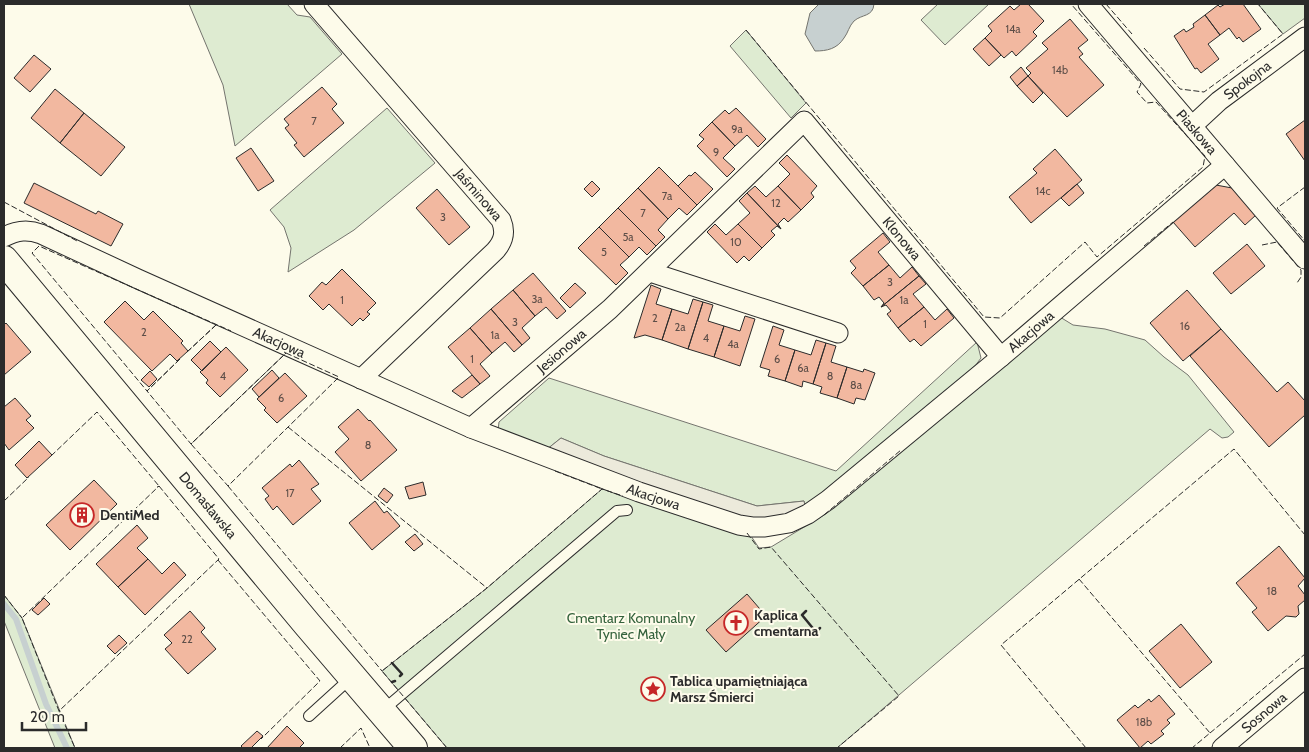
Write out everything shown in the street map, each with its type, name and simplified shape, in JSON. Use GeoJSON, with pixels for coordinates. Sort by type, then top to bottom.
{"type":"FeatureCollection","features":[{"type":"Feature","properties":{"kind":"street","name":"Jaśminowa"},"geometry":{"type":"LineString","coordinates":[[314,4],[501,220],[504,232],[500,245],[495,251],[360,379]]}},
{"type":"Feature","properties":{"kind":"street","name":"Piaskowa"},"geometry":{"type":"LineString","coordinates":[[1088,4],[1305,259]]}},
{"type":"Feature","properties":{"kind":"street","name":"Spokojna"},"geometry":{"type":"LineString","coordinates":[[1192,126],[1219,102],[1305,37]]}},
{"type":"Feature","properties":{"kind":"street","name":"Jesionowa"},"geometry":{"type":"LineString","coordinates":[[471,428],[610,309],[804,121]]}},
{"type":"Feature","properties":{"kind":"street","name":"Klonowa"},"geometry":{"type":"LineString","coordinates":[[804,121],[1001,357]]}},
{"type":"Feature","properties":{"kind":"street","name":"Akacjowa"},"geometry":{"type":"LineString","coordinates":[[4,237],[26,230],[41,234],[471,428],[640,492],[739,525],[766,527],[789,523],[808,514],[1001,357],[1225,165]]}},
{"type":"Feature","properties":{"kind":"street","name":"Domasławska"},"geometry":{"type":"LineString","coordinates":[[4,260],[350,676],[413,748]]}},
{"type":"Feature","properties":{"kind":"street"},"geometry":{"type":"LineString","coordinates":[[650,272],[838,333]]}},
{"type":"Feature","properties":{"kind":"street","name":"Sosnowa"},"geometry":{"type":"LineString","coordinates":[[1222,748],[1305,678]]}},
{"type":"Feature","properties":{"kind":"lane"},"geometry":{"type":"LineString","coordinates":[[382,712],[617,511],[627,510]]}},
{"type":"Feature","properties":{"kind":"lane"},"geometry":{"type":"LineString","coordinates":[[309,716],[342,686],[350,676]]}},
{"type":"Feature","properties":{"kind":"green space"},"geometry":{"type":"Polygon","coordinates":[[[189,4],[287,4],[297,15],[310,17],[342,54],[235,146],[223,85],[189,4]]]}},
{"type":"Feature","properties":{"kind":"green space"},"geometry":{"type":"Polygon","coordinates":[[[938,4],[989,4],[945,45],[921,20],[938,4]]]}},
{"type":"Feature","properties":{"kind":"green space"},"geometry":{"type":"Polygon","coordinates":[[[1258,4],[1305,4],[1305,18],[1283,34],[1258,4]]]}},
{"type":"Feature","properties":{"kind":"green space"},"geometry":{"type":"Polygon","coordinates":[[[746,30],[806,103],[791,118],[730,46],[746,30]]]}},
{"type":"Feature","properties":{"kind":"green space"},"geometry":{"type":"Polygon","coordinates":[[[387,108],[435,163],[354,230],[288,272],[291,248],[284,227],[270,210],[387,108]]]}},
{"type":"Feature","properties":{"kind":"green space","name":"Cmentarz Komunalny Tyniec Mały"},"geometry":{"type":"Polygon","coordinates":[[[1060,317],[1073,325],[1105,329],[1145,340],[1188,375],[1234,432],[1228,437],[1222,438],[1210,429],[837,748],[447,748],[382,671],[487,588],[602,489],[749,533],[759,548],[771,547],[824,515],[1060,317]]]}},
{"type":"Feature","properties":{"kind":"green space"},"geometry":{"type":"Polygon","coordinates":[[[977,342],[981,358],[975,366],[824,495],[805,506],[804,501],[757,506],[604,456],[561,438],[546,450],[498,431],[499,422],[549,378],[836,471],[977,342]]]}},
{"type":"Feature","properties":{"kind":"green space"},"geometry":{"type":"Polygon","coordinates":[[[4,595],[22,618],[75,748],[55,748],[4,621],[4,595]]]}},
{"type":"Feature","properties":{"kind":"shaded area"},"geometry":{"type":"Polygon","coordinates":[[[819,4],[874,4],[872,11],[854,21],[838,45],[828,50],[815,51],[805,34],[810,13],[819,4]]]}},
{"type":"Feature","properties":{"kind":"shaded area"},"geometry":{"type":"Polygon","coordinates":[[[561,438],[604,456],[757,506],[804,501],[805,506],[795,513],[756,521],[673,495],[546,450],[561,438]]]}},
{"type":"Feature","properties":{"kind":"building"},"geometry":{"type":"Polygon","coordinates":[[[1021,4],[1028,4],[1044,21],[1033,32],[1037,36],[1016,56],[1012,51],[1004,58],[985,38],[992,31],[988,26],[1010,6],[1014,10],[1021,4]]]}},
{"type":"Feature","properties":{"kind":"building"},"geometry":{"type":"Polygon","coordinates":[[[1225,4],[1243,4],[1261,29],[1243,42],[1239,37],[1237,39],[1229,28],[1220,35],[1205,15],[1218,5],[1220,7],[1225,4]]]}},
{"type":"Feature","properties":{"kind":"building"},"geometry":{"type":"Polygon","coordinates":[[[1205,15],[1220,35],[1208,44],[1219,59],[1201,73],[1197,68],[1195,69],[1174,36],[1184,29],[1186,32],[1194,27],[1193,24],[1205,15]]]}},
{"type":"Feature","properties":{"kind":"building"},"geometry":{"type":"Polygon","coordinates":[[[1070,19],[1088,40],[1078,48],[1083,54],[1079,57],[1104,85],[1067,117],[1028,76],[1031,73],[1026,68],[1048,49],[1042,43],[1070,19]]]}},
{"type":"Feature","properties":{"kind":"building"},"geometry":{"type":"Polygon","coordinates":[[[985,38],[1001,55],[989,66],[973,49],[985,38]]]}},
{"type":"Feature","properties":{"kind":"building"},"geometry":{"type":"Polygon","coordinates":[[[34,55],[51,69],[30,92],[14,78],[34,55]]]}},
{"type":"Feature","properties":{"kind":"building"},"geometry":{"type":"Polygon","coordinates":[[[1021,67],[1028,76],[1017,86],[1010,77],[1021,67]]]}},
{"type":"Feature","properties":{"kind":"building"},"geometry":{"type":"Polygon","coordinates":[[[1028,76],[1043,93],[1033,103],[1017,86],[1028,76]]]}},
{"type":"Feature","properties":{"kind":"building"},"geometry":{"type":"Polygon","coordinates":[[[322,87],[337,104],[332,109],[344,123],[304,157],[294,145],[297,143],[285,128],[289,125],[284,119],[322,87]]]}},
{"type":"Feature","properties":{"kind":"building"},"geometry":{"type":"Polygon","coordinates":[[[55,89],[84,113],[60,143],[31,118],[55,89]]]}},
{"type":"Feature","properties":{"kind":"building"},"geometry":{"type":"Polygon","coordinates":[[[736,108],[766,139],[758,147],[747,135],[735,146],[712,122],[725,110],[729,114],[736,108]]]}},
{"type":"Feature","properties":{"kind":"building"},"geometry":{"type":"Polygon","coordinates":[[[84,113],[125,147],[101,176],[60,143],[84,113]]]}},
{"type":"Feature","properties":{"kind":"building"},"geometry":{"type":"Polygon","coordinates":[[[1305,120],[1305,161],[1286,134],[1305,120]]]}},
{"type":"Feature","properties":{"kind":"building"},"geometry":{"type":"Polygon","coordinates":[[[712,122],[735,146],[723,158],[735,169],[727,177],[697,146],[704,139],[699,135],[712,122]]]}},
{"type":"Feature","properties":{"kind":"building"},"geometry":{"type":"Polygon","coordinates":[[[251,148],[274,181],[258,191],[236,158],[251,148]]]}},
{"type":"Feature","properties":{"kind":"building"},"geometry":{"type":"Polygon","coordinates":[[[1055,149],[1082,180],[1031,223],[1009,197],[1037,173],[1033,169],[1055,149]]]}},
{"type":"Feature","properties":{"kind":"building"},"geometry":{"type":"Polygon","coordinates":[[[787,155],[817,186],[811,193],[814,197],[801,210],[778,186],[790,174],[779,163],[787,155]]]}},
{"type":"Feature","properties":{"kind":"building"},"geometry":{"type":"Polygon","coordinates":[[[659,167],[697,205],[687,215],[679,208],[668,219],[638,188],[659,167]]]}},
{"type":"Feature","properties":{"kind":"building"},"geometry":{"type":"Polygon","coordinates":[[[695,172],[713,189],[697,205],[678,186],[695,172]]]}},
{"type":"Feature","properties":{"kind":"building"},"geometry":{"type":"Polygon","coordinates":[[[592,181],[600,189],[592,197],[584,189],[592,181]]]}},
{"type":"Feature","properties":{"kind":"building"},"geometry":{"type":"Polygon","coordinates":[[[34,183],[96,214],[98,211],[123,224],[111,246],[24,203],[34,183]]]}},
{"type":"Feature","properties":{"kind":"building"},"geometry":{"type":"Polygon","coordinates":[[[1077,184],[1084,193],[1069,206],[1061,198],[1077,184]]]}},
{"type":"Feature","properties":{"kind":"building"},"geometry":{"type":"Polygon","coordinates":[[[1216,185],[1232,188],[1256,215],[1245,225],[1234,213],[1195,247],[1173,222],[1216,185]]]}},
{"type":"Feature","properties":{"kind":"building"},"geometry":{"type":"Polygon","coordinates":[[[755,186],[766,197],[778,186],[801,210],[788,222],[784,218],[778,224],[781,229],[747,193],[755,186]]]}},
{"type":"Feature","properties":{"kind":"building"},"geometry":{"type":"Polygon","coordinates":[[[638,188],[668,219],[658,230],[665,237],[656,246],[618,208],[638,188]]]}},
{"type":"Feature","properties":{"kind":"building"},"geometry":{"type":"Polygon","coordinates":[[[437,189],[470,227],[449,245],[416,208],[437,189]]]}},
{"type":"Feature","properties":{"kind":"building"},"geometry":{"type":"Polygon","coordinates":[[[747,193],[781,229],[777,226],[771,231],[775,235],[762,248],[738,224],[750,213],[739,201],[747,193]]]}},
{"type":"Feature","properties":{"kind":"building"},"geometry":{"type":"Polygon","coordinates":[[[618,208],[656,246],[647,255],[639,247],[629,257],[599,227],[618,208]]]}},
{"type":"Feature","properties":{"kind":"building"},"geometry":{"type":"Polygon","coordinates":[[[715,224],[726,235],[738,224],[762,248],[749,261],[744,256],[737,263],[707,232],[715,224]]]}},
{"type":"Feature","properties":{"kind":"building"},"geometry":{"type":"Polygon","coordinates":[[[599,227],[629,257],[620,265],[628,273],[616,285],[578,248],[599,227]]]}},
{"type":"Feature","properties":{"kind":"building"},"geometry":{"type":"Polygon","coordinates":[[[883,233],[890,242],[878,252],[889,265],[863,286],[851,273],[856,268],[850,261],[883,233]]]}},
{"type":"Feature","properties":{"kind":"building"},"geometry":{"type":"Polygon","coordinates":[[[1247,244],[1265,266],[1231,294],[1213,273],[1247,244]]]}},
{"type":"Feature","properties":{"kind":"building"},"geometry":{"type":"Polygon","coordinates":[[[889,265],[900,278],[912,267],[919,276],[881,307],[884,303],[879,297],[874,300],[863,286],[889,265]]]}},
{"type":"Feature","properties":{"kind":"building"},"geometry":{"type":"Polygon","coordinates":[[[342,269],[376,303],[367,312],[370,314],[363,321],[360,318],[352,326],[329,304],[323,310],[309,296],[322,282],[326,285],[342,269]]]}},
{"type":"Feature","properties":{"kind":"building"},"geometry":{"type":"Polygon","coordinates":[[[533,273],[566,311],[557,319],[546,307],[535,316],[513,290],[533,273]]]}},
{"type":"Feature","properties":{"kind":"building"},"geometry":{"type":"Polygon","coordinates":[[[919,276],[926,284],[913,294],[924,307],[898,328],[887,314],[891,311],[886,305],[881,307],[919,276]]]}},
{"type":"Feature","properties":{"kind":"building"},"geometry":{"type":"Polygon","coordinates":[[[575,283],[586,293],[570,308],[560,298],[575,283]]]}},
{"type":"Feature","properties":{"kind":"building"},"geometry":{"type":"Polygon","coordinates":[[[651,285],[661,289],[656,304],[672,309],[662,340],[645,335],[634,338],[651,285]]]}},
{"type":"Feature","properties":{"kind":"building"},"geometry":{"type":"Polygon","coordinates":[[[513,290],[535,316],[522,328],[530,338],[522,345],[491,309],[513,290]]]}},
{"type":"Feature","properties":{"kind":"building"},"geometry":{"type":"Polygon","coordinates":[[[1187,290],[1221,329],[1183,361],[1150,323],[1187,290]]]}},
{"type":"Feature","properties":{"kind":"building"},"geometry":{"type":"Polygon","coordinates":[[[693,299],[703,302],[688,349],[662,340],[672,309],[688,314],[693,299]]]}},
{"type":"Feature","properties":{"kind":"building"},"geometry":{"type":"Polygon","coordinates":[[[125,301],[144,320],[153,311],[183,341],[181,343],[188,351],[177,361],[170,354],[152,371],[104,322],[125,301]]]}},
{"type":"Feature","properties":{"kind":"building"},"geometry":{"type":"Polygon","coordinates":[[[703,302],[713,305],[708,321],[724,326],[714,357],[688,349],[703,302]]]}},
{"type":"Feature","properties":{"kind":"building"},"geometry":{"type":"Polygon","coordinates":[[[924,307],[935,320],[947,309],[954,318],[921,346],[914,339],[910,342],[898,328],[924,307]]]}},
{"type":"Feature","properties":{"kind":"building"},"geometry":{"type":"Polygon","coordinates":[[[491,309],[522,345],[514,352],[505,342],[492,353],[470,328],[491,309]]]}},
{"type":"Feature","properties":{"kind":"building"},"geometry":{"type":"Polygon","coordinates":[[[745,316],[755,319],[740,366],[714,357],[724,326],[740,331],[745,316]]]}},
{"type":"Feature","properties":{"kind":"building"},"geometry":{"type":"Polygon","coordinates":[[[6,323],[31,352],[4,375],[4,325],[6,323]]]}},
{"type":"Feature","properties":{"kind":"building"},"geometry":{"type":"Polygon","coordinates":[[[773,326],[784,330],[779,345],[795,350],[785,381],[768,376],[770,370],[760,367],[773,326]]]}},
{"type":"Feature","properties":{"kind":"building"},"geometry":{"type":"Polygon","coordinates":[[[470,328],[492,353],[480,364],[490,376],[480,384],[448,347],[470,328]]]}},
{"type":"Feature","properties":{"kind":"building"},"geometry":{"type":"Polygon","coordinates":[[[1221,329],[1277,392],[1288,382],[1305,401],[1305,415],[1269,447],[1190,356],[1221,329]]]}},
{"type":"Feature","properties":{"kind":"building"},"geometry":{"type":"Polygon","coordinates":[[[816,340],[826,343],[813,384],[803,381],[802,387],[785,381],[795,350],[811,355],[816,340]]]}},
{"type":"Feature","properties":{"kind":"building"},"geometry":{"type":"Polygon","coordinates":[[[210,341],[221,352],[202,371],[191,360],[210,341]]]}},
{"type":"Feature","properties":{"kind":"building"},"geometry":{"type":"Polygon","coordinates":[[[826,343],[836,346],[831,362],[847,367],[837,398],[820,393],[822,387],[813,384],[826,343]]]}},
{"type":"Feature","properties":{"kind":"building"},"geometry":{"type":"Polygon","coordinates":[[[226,347],[248,370],[220,397],[206,383],[208,380],[200,372],[226,347]]]}},
{"type":"Feature","properties":{"kind":"building"},"geometry":{"type":"Polygon","coordinates":[[[847,367],[863,372],[864,369],[875,373],[865,400],[856,398],[854,404],[837,398],[847,367]]]}},
{"type":"Feature","properties":{"kind":"building"},"geometry":{"type":"Polygon","coordinates":[[[272,370],[279,378],[259,397],[252,389],[272,370]]]}},
{"type":"Feature","properties":{"kind":"building"},"geometry":{"type":"Polygon","coordinates":[[[150,371],[157,379],[149,387],[141,380],[150,371]]]}},
{"type":"Feature","properties":{"kind":"building"},"geometry":{"type":"Polygon","coordinates":[[[285,373],[307,396],[277,423],[264,410],[266,408],[257,399],[285,373]]]}},
{"type":"Feature","properties":{"kind":"building"},"geometry":{"type":"Polygon","coordinates":[[[472,375],[480,384],[462,398],[452,391],[472,375]]]}},
{"type":"Feature","properties":{"kind":"building"},"geometry":{"type":"Polygon","coordinates":[[[15,398],[31,416],[26,420],[34,428],[9,450],[4,443],[4,407],[15,398]]]}},
{"type":"Feature","properties":{"kind":"building"},"geometry":{"type":"Polygon","coordinates":[[[358,409],[397,450],[361,481],[335,452],[349,439],[338,427],[358,409]]]}},
{"type":"Feature","properties":{"kind":"building"},"geometry":{"type":"Polygon","coordinates":[[[39,441],[52,455],[27,478],[15,465],[39,441]]]}},
{"type":"Feature","properties":{"kind":"building"},"geometry":{"type":"Polygon","coordinates":[[[299,460],[319,484],[311,489],[321,501],[293,525],[277,506],[273,510],[265,499],[269,496],[262,488],[290,464],[292,467],[299,460]]]}},
{"type":"Feature","properties":{"kind":"building","name":"DentiMed"},"geometry":{"type":"Polygon","coordinates":[[[94,480],[117,504],[70,550],[46,525],[94,480]]]}},
{"type":"Feature","properties":{"kind":"building"},"geometry":{"type":"Polygon","coordinates":[[[423,482],[426,495],[409,499],[405,487],[423,482]]]}},
{"type":"Feature","properties":{"kind":"building"},"geometry":{"type":"Polygon","coordinates":[[[384,488],[393,495],[387,503],[378,496],[384,488]]]}},
{"type":"Feature","properties":{"kind":"building"},"geometry":{"type":"Polygon","coordinates":[[[375,501],[384,513],[387,511],[400,526],[372,550],[349,523],[375,501]]]}},
{"type":"Feature","properties":{"kind":"building"},"geometry":{"type":"Polygon","coordinates":[[[137,525],[148,538],[137,548],[148,559],[118,587],[96,564],[137,525]]]}},
{"type":"Feature","properties":{"kind":"building"},"geometry":{"type":"Polygon","coordinates":[[[415,534],[423,544],[414,551],[405,542],[415,534]]]}},
{"type":"Feature","properties":{"kind":"building"},"geometry":{"type":"Polygon","coordinates":[[[1279,546],[1305,578],[1298,586],[1305,595],[1305,600],[1298,606],[1299,614],[1296,617],[1286,616],[1268,631],[1252,612],[1257,608],[1236,583],[1279,546]]]}},
{"type":"Feature","properties":{"kind":"building"},"geometry":{"type":"Polygon","coordinates":[[[148,559],[162,574],[174,562],[186,575],[145,615],[118,587],[148,559]]]}},
{"type":"Feature","properties":{"kind":"building","name":"Kaplica cmentarna"},"geometry":{"type":"Polygon","coordinates":[[[747,594],[766,616],[726,652],[706,630],[747,594]]]}},
{"type":"Feature","properties":{"kind":"building"},"geometry":{"type":"Polygon","coordinates":[[[44,598],[50,604],[38,615],[32,610],[44,598]]]}},
{"type":"Feature","properties":{"kind":"building"},"geometry":{"type":"Polygon","coordinates":[[[190,611],[205,628],[201,632],[216,649],[188,674],[165,649],[172,643],[164,635],[190,611]]]}},
{"type":"Feature","properties":{"kind":"building"},"geometry":{"type":"Polygon","coordinates":[[[1181,624],[1212,662],[1180,688],[1149,651],[1181,624]]]}},
{"type":"Feature","properties":{"kind":"building"},"geometry":{"type":"Polygon","coordinates":[[[119,635],[127,643],[115,654],[107,646],[119,635]]]}},
{"type":"Feature","properties":{"kind":"building"},"geometry":{"type":"Polygon","coordinates":[[[1159,695],[1175,714],[1167,720],[1170,723],[1161,731],[1164,734],[1151,744],[1148,741],[1140,748],[1117,720],[1135,705],[1138,708],[1149,699],[1151,702],[1159,695]]]}},
{"type":"Feature","properties":{"kind":"building"},"geometry":{"type":"Polygon","coordinates":[[[287,726],[304,743],[299,748],[267,748],[287,726]]]}},
{"type":"Feature","properties":{"kind":"building"},"geometry":{"type":"Polygon","coordinates":[[[257,731],[263,736],[251,748],[243,748],[241,746],[257,731]]]}},
{"type":"Feature","properties":{"kind":"waterway"},"geometry":{"type":"LineString","coordinates":[[4,604],[16,619],[46,704],[67,748]]}},
{"type":"Feature","properties":{"kind":"fence"},"geometry":{"type":"LineString","coordinates":[[746,30],[984,317],[1000,318],[1085,242],[1097,257],[1203,167],[1205,156],[1156,102],[1147,103],[1137,92],[1141,84],[1071,4]]}},
{"type":"Feature","properties":{"kind":"fence"},"geometry":{"type":"LineString","coordinates":[[1106,4],[1132,34]]}},
{"type":"Feature","properties":{"kind":"fence"},"geometry":{"type":"LineString","coordinates":[[1144,48],[1180,89],[1204,92],[1283,34],[1258,4]]}},
{"type":"Feature","properties":{"kind":"fence"},"geometry":{"type":"LineString","coordinates":[[1305,187],[1277,208],[1305,241]]}},
{"type":"Feature","properties":{"kind":"fence"},"geometry":{"type":"LineString","coordinates":[[4,202],[79,242]]}},
{"type":"Feature","properties":{"kind":"fence"},"geometry":{"type":"LineString","coordinates":[[1144,246],[1173,222]]}},
{"type":"Feature","properties":{"kind":"fence"},"geometry":{"type":"LineString","coordinates":[[1262,245],[1277,242],[1301,270],[1301,277],[1297,283]]}},
{"type":"Feature","properties":{"kind":"fence"},"geometry":{"type":"LineString","coordinates":[[180,359],[147,391],[32,253],[39,246],[231,331]]}},
{"type":"Feature","properties":{"kind":"fence"},"geometry":{"type":"LineString","coordinates":[[187,352],[216,325]]}},
{"type":"Feature","properties":{"kind":"fence"},"geometry":{"type":"LineString","coordinates":[[187,352],[216,325]]}},
{"type":"Feature","properties":{"kind":"fence"},"geometry":{"type":"LineString","coordinates":[[180,359],[147,391],[191,444],[286,353],[284,352]]}},
{"type":"Feature","properties":{"kind":"fence"},"geometry":{"type":"LineString","coordinates":[[286,353],[339,377],[228,486],[191,444],[286,353]]}},
{"type":"Feature","properties":{"kind":"fence"},"geometry":{"type":"LineString","coordinates":[[51,456],[97,412],[159,486],[157,487]]}},
{"type":"Feature","properties":{"kind":"fence"},"geometry":{"type":"LineString","coordinates":[[288,427],[487,588]]}},
{"type":"Feature","properties":{"kind":"fence"},"geometry":{"type":"LineString","coordinates":[[1086,748],[1001,645],[1234,449],[1305,535]]}},
{"type":"Feature","properties":{"kind":"fence"},"geometry":{"type":"LineString","coordinates":[[824,515],[901,450]]}},
{"type":"Feature","properties":{"kind":"fence"},"geometry":{"type":"LineString","coordinates":[[555,471],[602,489]]}},
{"type":"Feature","properties":{"kind":"fence"},"geometry":{"type":"LineString","coordinates":[[4,501],[29,477]]}},
{"type":"Feature","properties":{"kind":"fence"},"geometry":{"type":"LineString","coordinates":[[159,486],[219,559],[59,711],[22,618],[159,486]]}},
{"type":"Feature","properties":{"kind":"fence"},"geometry":{"type":"LineString","coordinates":[[228,486],[382,671]]}},
{"type":"Feature","properties":{"kind":"fence"},"geometry":{"type":"LineString","coordinates":[[447,748],[382,671],[487,588],[602,489],[623,496]]}},
{"type":"Feature","properties":{"kind":"fence"},"geometry":{"type":"LineString","coordinates":[[747,533],[759,549],[771,547],[899,696],[837,748]]}},
{"type":"Feature","properties":{"kind":"fence"},"geometry":{"type":"LineString","coordinates":[[218,560],[320,681],[261,739]]}},
{"type":"Feature","properties":{"kind":"fence"},"geometry":{"type":"LineString","coordinates":[[1079,579],[1210,733],[1192,748]]}},
{"type":"Feature","properties":{"kind":"fence"},"geometry":{"type":"LineString","coordinates":[[4,595],[22,618]]}},
{"type":"Feature","properties":{"kind":"fence"},"geometry":{"type":"LineString","coordinates":[[1210,733],[1305,654]]}},
{"type":"Feature","properties":{"kind":"fence"},"geometry":{"type":"LineString","coordinates":[[60,710],[75,748]]}},
{"type":"Feature","properties":{"kind":"fence"},"geometry":{"type":"LineString","coordinates":[[340,748],[361,728],[370,748]]}},
{"type":"Feature","properties":{"kind":"wall"},"geometry":{"type":"LineString","coordinates":[[806,611],[802,615],[816,632],[820,628]]}},
{"type":"Feature","properties":{"kind":"wall"},"geometry":{"type":"LineString","coordinates":[[392,663],[402,674],[400,676]]}},
{"type":"Feature","properties":{"kind":"place","name":"DentiMed"},"geometry":{"type":"Point","coordinates":[82,515]}},
{"type":"Feature","properties":{"kind":"place","name":"Kaplica cmentarna"},"geometry":{"type":"Point","coordinates":[736,623]}},
{"type":"Feature","properties":{"kind":"place","name":"Tablica upamiętniająca Marsz Śmierci"},"geometry":{"type":"Point","coordinates":[653,689]}}]}
